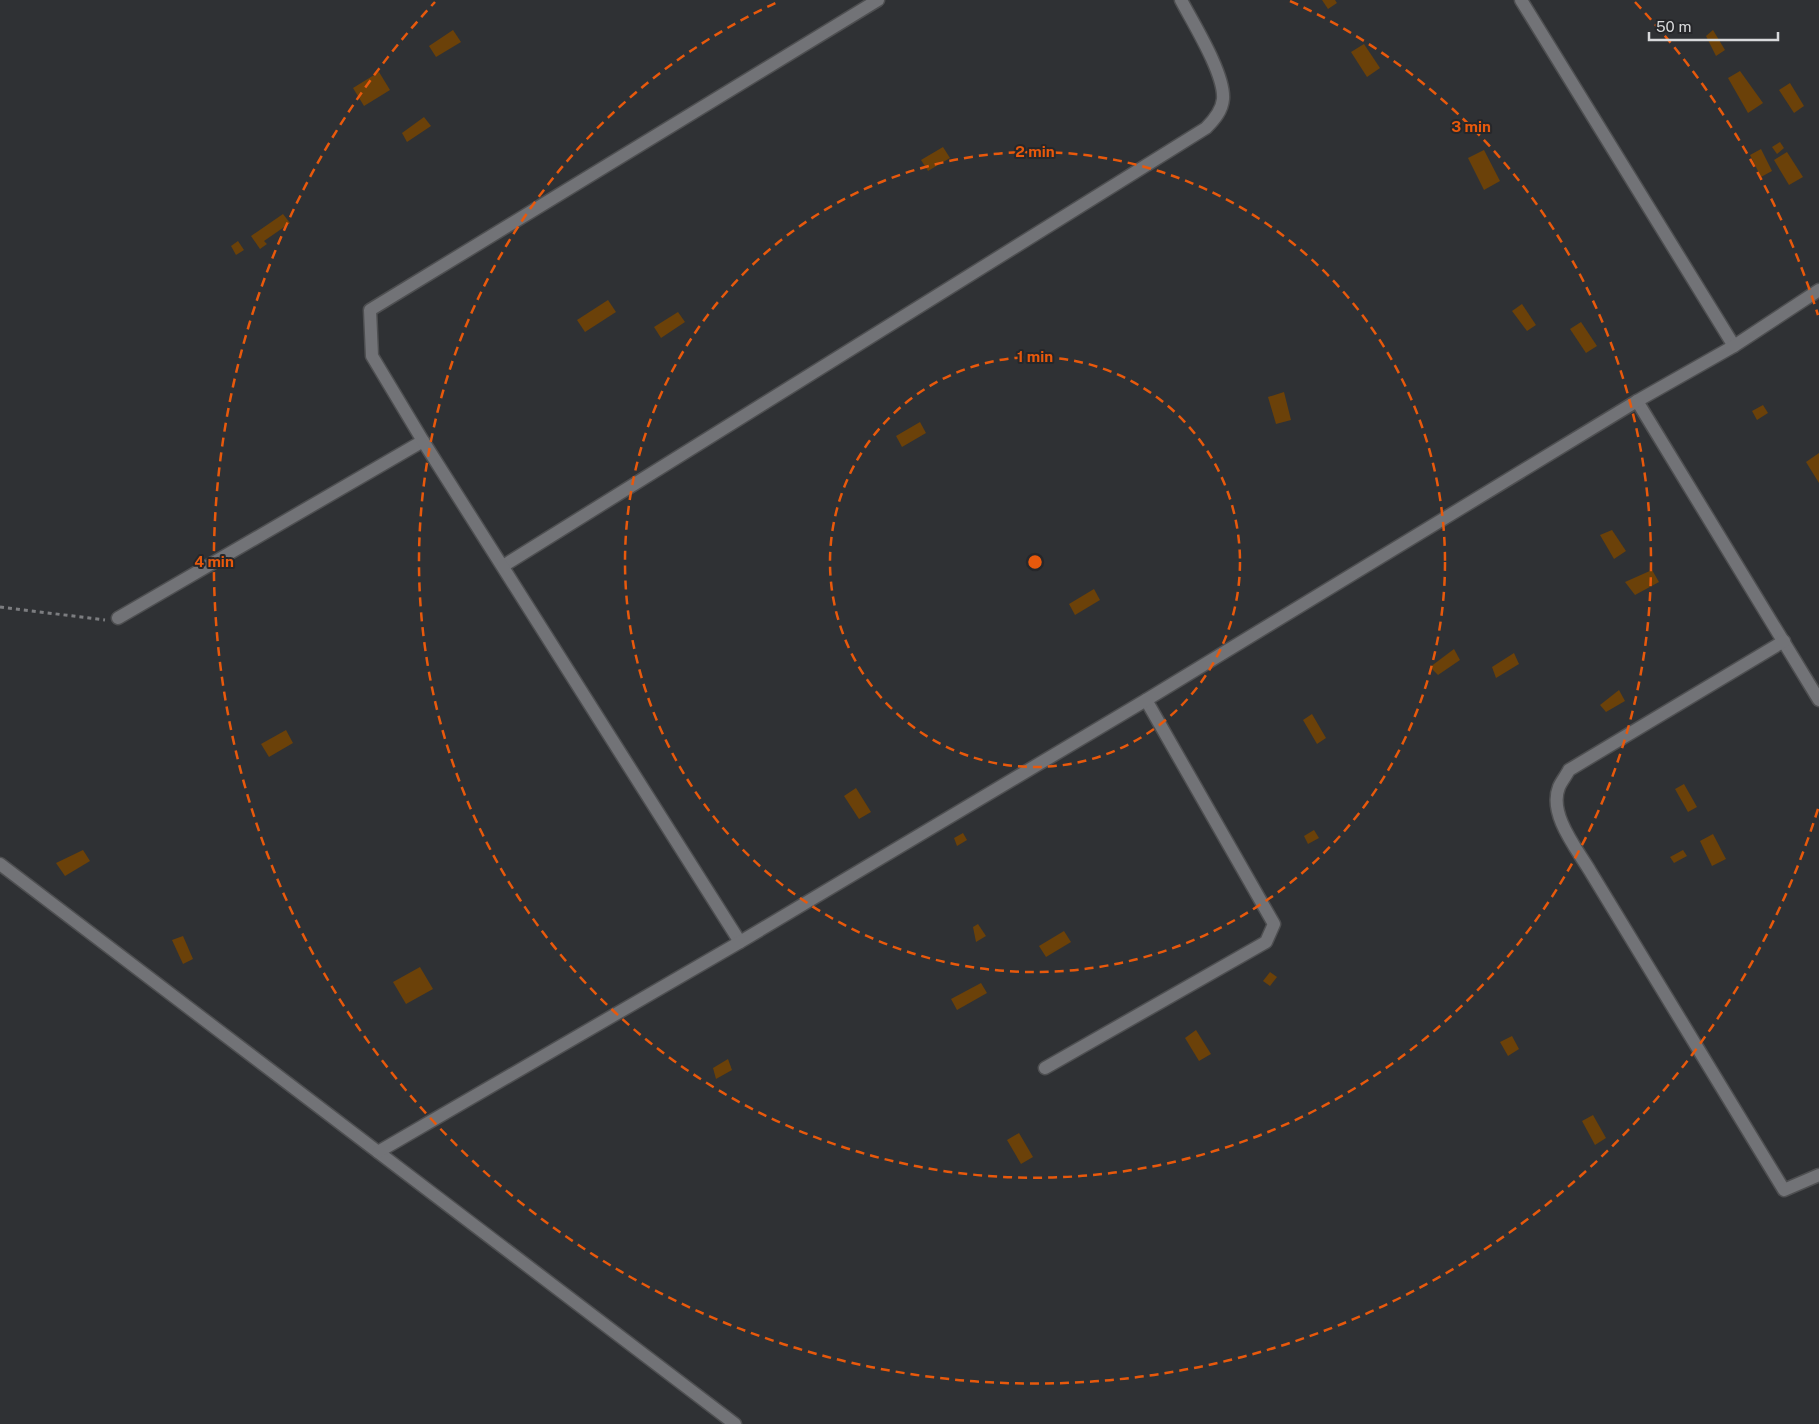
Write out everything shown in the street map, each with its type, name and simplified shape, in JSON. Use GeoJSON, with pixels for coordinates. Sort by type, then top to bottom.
{"type":"FeatureCollection","features":[{"type":"Feature","properties":{"kind":"street"},"geometry":{"type":"LineString","coordinates":[[740,942],[422,441],[372,356],[370,310],[878,0]]}},
{"type":"Feature","properties":{"kind":"street"},"geometry":{"type":"LineString","coordinates":[[503,566],[1206,128],[1220,111],[1223,90],[1202,40],[1181,0]]}},
{"type":"Feature","properties":{"kind":"street"},"geometry":{"type":"LineString","coordinates":[[1521,0],[1734,346]]}},
{"type":"Feature","properties":{"kind":"street"},"geometry":{"type":"LineString","coordinates":[[378,1152],[740,942],[1146,700],[1637,402],[1734,346],[1819,290]]}},
{"type":"Feature","properties":{"kind":"street"},"geometry":{"type":"LineString","coordinates":[[1637,402],[1819,700]]}},
{"type":"Feature","properties":{"kind":"street"},"geometry":{"type":"LineString","coordinates":[[118,618],[422,441]]}},
{"type":"Feature","properties":{"kind":"street"},"geometry":{"type":"LineString","coordinates":[[1784,641],[1569,770],[1558,788],[1557,804],[1561,819],[1590,871],[1784,1190],[1819,1175]]}},
{"type":"Feature","properties":{"kind":"street"},"geometry":{"type":"LineString","coordinates":[[1045,1068],[1266,942],[1274,924],[1146,700]]}},
{"type":"Feature","properties":{"kind":"street"},"geometry":{"type":"LineString","coordinates":[[0,864],[735,1424]]}},
{"type":"Feature","properties":{"kind":"path"},"geometry":{"type":"LineString","coordinates":[[0,607],[99,620],[118,618]]}},
{"type":"Feature","properties":{"kind":"building"},"geometry":{"type":"Polygon","coordinates":[[[1322,0],[1335,0],[1337,3],[1328,9],[1322,0]]]}},
{"type":"Feature","properties":{"kind":"building"},"geometry":{"type":"Polygon","coordinates":[[[453,30],[461,42],[436,57],[429,46],[453,30]]]}},
{"type":"Feature","properties":{"kind":"building"},"geometry":{"type":"Polygon","coordinates":[[[1713,30],[1725,50],[1716,56],[1706,36],[1713,30]]]}},
{"type":"Feature","properties":{"kind":"building"},"geometry":{"type":"Polygon","coordinates":[[[1364,44],[1380,68],[1367,77],[1351,52],[1364,44]]]}},
{"type":"Feature","properties":{"kind":"building"},"geometry":{"type":"Polygon","coordinates":[[[1740,71],[1763,103],[1748,113],[1728,78],[1740,71]]]}},
{"type":"Feature","properties":{"kind":"building"},"geometry":{"type":"Polygon","coordinates":[[[379,72],[390,90],[364,106],[353,88],[379,72]]]}},
{"type":"Feature","properties":{"kind":"building"},"geometry":{"type":"Polygon","coordinates":[[[1790,83],[1804,106],[1794,113],[1779,90],[1790,83]]]}},
{"type":"Feature","properties":{"kind":"building"},"geometry":{"type":"Polygon","coordinates":[[[424,117],[431,126],[407,142],[402,133],[424,117]]]}},
{"type":"Feature","properties":{"kind":"building"},"geometry":{"type":"Polygon","coordinates":[[[1780,142],[1784,148],[1777,154],[1772,147],[1780,142]]]}},
{"type":"Feature","properties":{"kind":"building"},"geometry":{"type":"Polygon","coordinates":[[[943,147],[950,158],[928,171],[921,160],[943,147]]]}},
{"type":"Feature","properties":{"kind":"building"},"geometry":{"type":"Polygon","coordinates":[[[1761,149],[1772,171],[1761,177],[1750,155],[1761,149]]]}},
{"type":"Feature","properties":{"kind":"building"},"geometry":{"type":"Polygon","coordinates":[[[1484,150],[1500,181],[1484,190],[1468,158],[1484,150]]]}},
{"type":"Feature","properties":{"kind":"building"},"geometry":{"type":"Polygon","coordinates":[[[1787,152],[1803,177],[1789,185],[1774,160],[1787,152]]]}},
{"type":"Feature","properties":{"kind":"building"},"geometry":{"type":"Polygon","coordinates":[[[283,214],[290,223],[264,241],[267,244],[260,249],[251,236],[283,214]]]}},
{"type":"Feature","properties":{"kind":"building"},"geometry":{"type":"Polygon","coordinates":[[[238,241],[244,250],[236,255],[231,246],[238,241]]]}},
{"type":"Feature","properties":{"kind":"building"},"geometry":{"type":"Polygon","coordinates":[[[608,300],[616,312],[585,332],[577,320],[608,300]]]}},
{"type":"Feature","properties":{"kind":"building"},"geometry":{"type":"Polygon","coordinates":[[[1522,304],[1536,325],[1527,331],[1512,311],[1522,304]]]}},
{"type":"Feature","properties":{"kind":"building"},"geometry":{"type":"Polygon","coordinates":[[[678,312],[685,322],[661,338],[654,327],[678,312]]]}},
{"type":"Feature","properties":{"kind":"building"},"geometry":{"type":"Polygon","coordinates":[[[1581,322],[1597,346],[1586,353],[1570,329],[1581,322]]]}},
{"type":"Feature","properties":{"kind":"building"},"geometry":{"type":"Polygon","coordinates":[[[1284,392],[1291,420],[1276,424],[1268,397],[1284,392]]]}},
{"type":"Feature","properties":{"kind":"building"},"geometry":{"type":"Polygon","coordinates":[[[1763,405],[1768,413],[1757,420],[1752,411],[1763,405]]]}},
{"type":"Feature","properties":{"kind":"building"},"geometry":{"type":"Polygon","coordinates":[[[920,422],[926,433],[902,447],[896,436],[920,422]]]}},
{"type":"Feature","properties":{"kind":"building"},"geometry":{"type":"Polygon","coordinates":[[[1819,453],[1819,483],[1806,462],[1819,453]]]}},
{"type":"Feature","properties":{"kind":"building"},"geometry":{"type":"Polygon","coordinates":[[[1612,530],[1626,551],[1614,559],[1600,535],[1612,530]]]}},
{"type":"Feature","properties":{"kind":"building"},"geometry":{"type":"Polygon","coordinates":[[[1652,570],[1659,582],[1635,595],[1625,582],[1652,570]]]}},
{"type":"Feature","properties":{"kind":"building"},"geometry":{"type":"Polygon","coordinates":[[[1094,589],[1100,600],[1075,615],[1069,604],[1094,589]]]}},
{"type":"Feature","properties":{"kind":"building"},"geometry":{"type":"Polygon","coordinates":[[[1454,649],[1460,660],[1438,675],[1430,667],[1454,649]]]}},
{"type":"Feature","properties":{"kind":"building"},"geometry":{"type":"Polygon","coordinates":[[[1514,653],[1519,664],[1496,678],[1492,667],[1514,653]]]}},
{"type":"Feature","properties":{"kind":"building"},"geometry":{"type":"Polygon","coordinates":[[[1619,690],[1625,701],[1606,712],[1600,705],[1619,690]]]}},
{"type":"Feature","properties":{"kind":"building"},"geometry":{"type":"Polygon","coordinates":[[[1312,714],[1326,738],[1317,744],[1303,720],[1312,714]]]}},
{"type":"Feature","properties":{"kind":"building"},"geometry":{"type":"Polygon","coordinates":[[[286,730],[293,743],[269,757],[261,744],[286,730]]]}},
{"type":"Feature","properties":{"kind":"building"},"geometry":{"type":"Polygon","coordinates":[[[1684,784],[1697,807],[1688,812],[1675,789],[1684,784]]]}},
{"type":"Feature","properties":{"kind":"building"},"geometry":{"type":"Polygon","coordinates":[[[856,788],[871,812],[859,819],[844,796],[856,788]]]}},
{"type":"Feature","properties":{"kind":"building"},"geometry":{"type":"Polygon","coordinates":[[[1314,830],[1319,838],[1308,844],[1304,836],[1314,830]]]}},
{"type":"Feature","properties":{"kind":"building"},"geometry":{"type":"Polygon","coordinates":[[[963,833],[967,840],[957,846],[954,838],[963,833]]]}},
{"type":"Feature","properties":{"kind":"building"},"geometry":{"type":"Polygon","coordinates":[[[1713,834],[1726,859],[1712,866],[1700,841],[1713,834]]]}},
{"type":"Feature","properties":{"kind":"building"},"geometry":{"type":"Polygon","coordinates":[[[83,850],[90,861],[65,876],[56,863],[83,850]]]}},
{"type":"Feature","properties":{"kind":"building"},"geometry":{"type":"Polygon","coordinates":[[[1683,850],[1687,856],[1674,863],[1670,857],[1683,850]]]}},
{"type":"Feature","properties":{"kind":"building"},"geometry":{"type":"Polygon","coordinates":[[[978,924],[986,936],[976,942],[973,927],[978,924]]]}},
{"type":"Feature","properties":{"kind":"building"},"geometry":{"type":"Polygon","coordinates":[[[1064,931],[1071,942],[1046,957],[1039,946],[1064,931]]]}},
{"type":"Feature","properties":{"kind":"building"},"geometry":{"type":"Polygon","coordinates":[[[183,936],[193,959],[183,964],[172,940],[183,936]]]}},
{"type":"Feature","properties":{"kind":"building"},"geometry":{"type":"Polygon","coordinates":[[[420,967],[433,989],[406,1004],[393,982],[420,967]]]}},
{"type":"Feature","properties":{"kind":"building"},"geometry":{"type":"Polygon","coordinates":[[[1270,972],[1277,977],[1270,986],[1263,981],[1270,972]]]}},
{"type":"Feature","properties":{"kind":"building"},"geometry":{"type":"Polygon","coordinates":[[[981,983],[987,993],[957,1010],[951,999],[981,983]]]}},
{"type":"Feature","properties":{"kind":"building"},"geometry":{"type":"Polygon","coordinates":[[[1196,1030],[1211,1054],[1199,1061],[1185,1038],[1196,1030]]]}},
{"type":"Feature","properties":{"kind":"building"},"geometry":{"type":"Polygon","coordinates":[[[1512,1036],[1519,1049],[1508,1056],[1500,1042],[1512,1036]]]}},
{"type":"Feature","properties":{"kind":"building"},"geometry":{"type":"Polygon","coordinates":[[[728,1059],[732,1070],[716,1079],[713,1068],[728,1059]]]}},
{"type":"Feature","properties":{"kind":"building"},"geometry":{"type":"Polygon","coordinates":[[[1593,1115],[1606,1138],[1595,1145],[1582,1121],[1593,1115]]]}},
{"type":"Feature","properties":{"kind":"building"},"geometry":{"type":"Polygon","coordinates":[[[1019,1133],[1033,1157],[1021,1164],[1007,1140],[1019,1133]]]}}]}
